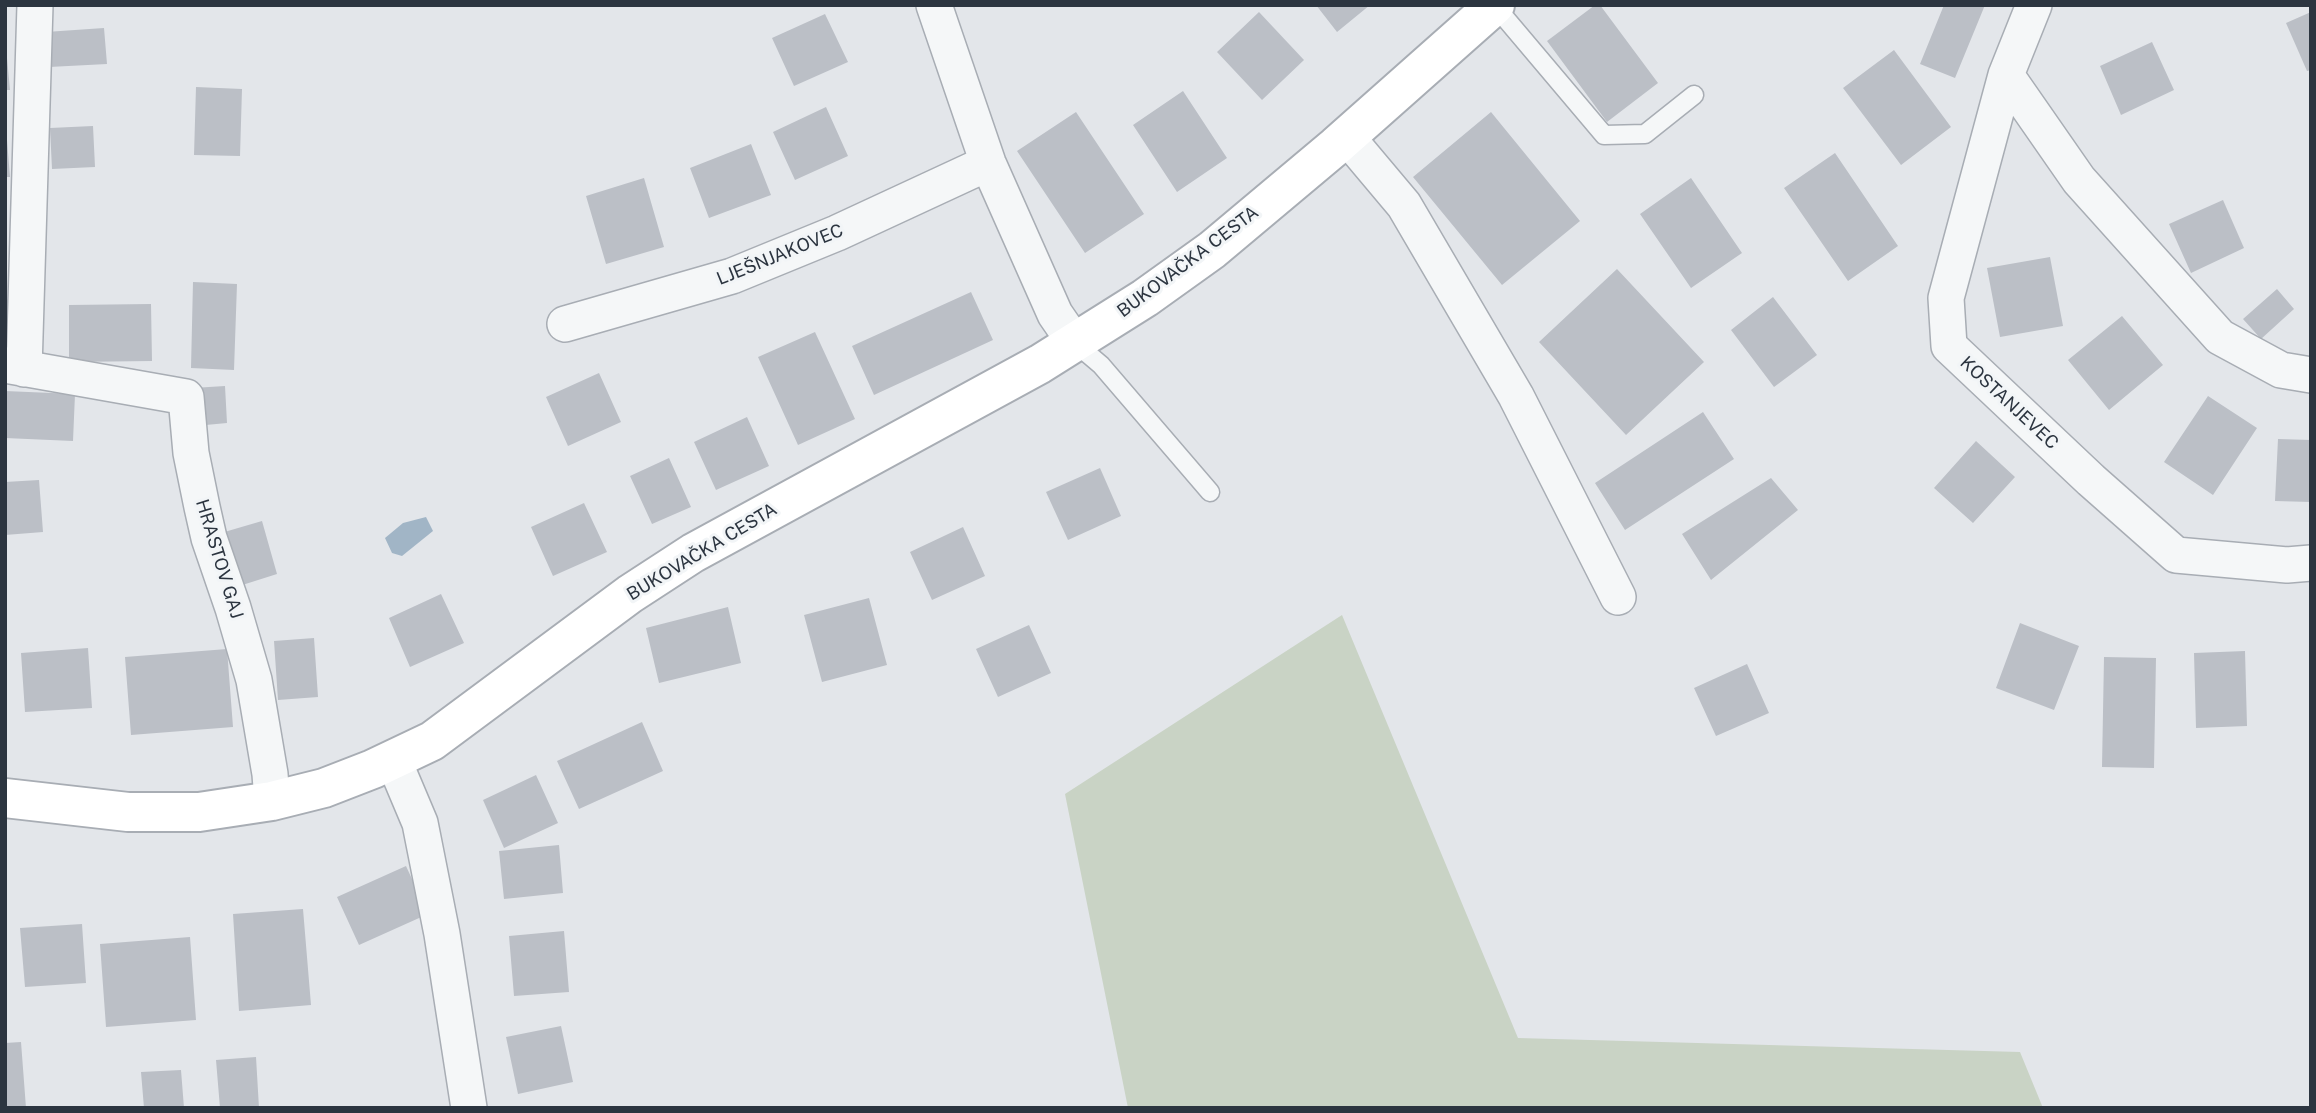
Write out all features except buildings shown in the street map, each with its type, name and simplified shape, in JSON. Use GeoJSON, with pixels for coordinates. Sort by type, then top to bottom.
{"type":"FeatureCollection","features":[{"type":"Feature","properties":{"kind":"main road","name":"BUKOVAČKA CESTA"},"geometry":{"type":"LineString","coordinates":[[5,798],[140,812],[199,812],[272,801],[324,788],[432,741],[630,594],[693,553],[1040,364],[1145,298],[1212,250],[1495,6]]}},
{"type":"Feature","properties":{"kind":"street","name":"HRASTOV GAJ"},"geometry":{"type":"LineString","coordinates":[[35,5],[14,367],[186,397],[191,453],[209,538],[254,680],[272,801]]}},
{"type":"Feature","properties":{"kind":"street"},"geometry":{"type":"LineString","coordinates":[[934,5],[988,163],[1055,314],[1075,343]]}},
{"type":"Feature","properties":{"kind":"street","name":"KOSTANJEVEC"},"geometry":{"type":"LineString","coordinates":[[2034,5],[2006,75],[1945,298],[1949,346],[2091,480],[2176,555],[2287,565],[2311,563]]}},
{"type":"Feature","properties":{"kind":"street"},"geometry":{"type":"LineString","coordinates":[[2006,75],[2079,180],[2220,337],[2281,370],[2311,375]]}},
{"type":"Feature","properties":{"kind":"street"},"geometry":{"type":"LineString","coordinates":[[1346,136],[1404,205],[1516,396],[1618,597]]}},
{"type":"Feature","properties":{"kind":"street","name":"LJEŠNJAKOVEC"},"geometry":{"type":"LineString","coordinates":[[565,324],[732,276],[837,233],[988,163]]}},
{"type":"Feature","properties":{"kind":"street"},"geometry":{"type":"LineString","coordinates":[[393,759],[420,823],[442,934],[469,1108]]}},
{"type":"Feature","properties":{"kind":"lane"},"geometry":{"type":"LineString","coordinates":[[1495,6],[1604,135],[1645,134],[1694,95]]}},
{"type":"Feature","properties":{"kind":"lane"},"geometry":{"type":"LineString","coordinates":[[1075,343],[1101,365],[1210,492]]}},
{"type":"Feature","properties":{"kind":"green space"},"geometry":{"type":"Polygon","coordinates":[[[1342,615],[1518,1038],[2020,1052],[2043,1108],[1128,1108],[1065,794],[1342,615]]]}},
{"type":"Feature","properties":{"kind":"water"},"geometry":{"type":"Polygon","coordinates":[[[426,517],[433,531],[402,556],[392,553],[385,538],[403,523],[426,517]]]}}]}
